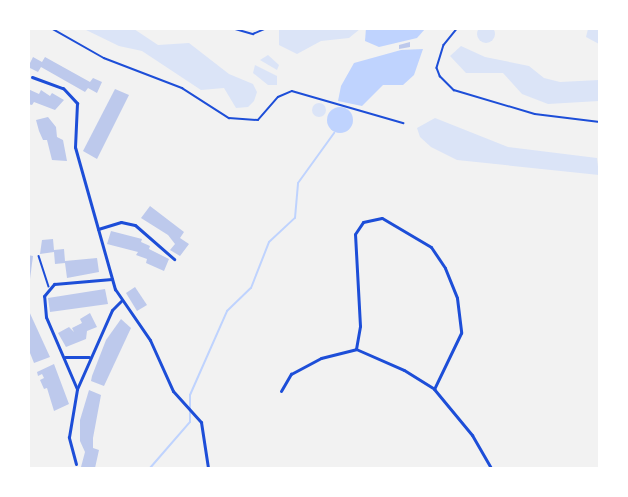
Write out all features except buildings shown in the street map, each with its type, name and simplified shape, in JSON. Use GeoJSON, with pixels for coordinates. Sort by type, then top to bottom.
{"type":"FeatureCollection","features":[{"type":"Feature","properties":{"kind":"street"},"geometry":{"type":"LineString","coordinates":[[32,77],[63,88],[77,103],[75,147],[112,279],[121,301],[150,340],[173,391],[201,422],[207,440],[208,468]]}},
{"type":"Feature","properties":{"kind":"street"},"geometry":{"type":"LineString","coordinates":[[356,349],[360,326],[355,234],[363,222],[382,218],[431,247],[446,268],[457,298],[461,333],[434,389]]}},
{"type":"Feature","properties":{"kind":"street"},"geometry":{"type":"LineString","coordinates":[[98,230],[121,222],[135,225],[174,259]]}},
{"type":"Feature","properties":{"kind":"street"},"geometry":{"type":"LineString","coordinates":[[77,389],[43,306],[50,286],[112,279]]}},
{"type":"Feature","properties":{"kind":"street"},"geometry":{"type":"LineString","coordinates":[[76,464],[69,437],[77,389],[89,357],[112,310],[121,301]]}},
{"type":"Feature","properties":{"kind":"street"},"geometry":{"type":"LineString","coordinates":[[281,391],[291,374],[321,358],[356,349],[404,370],[434,389],[472,435],[491,468]]}},
{"type":"Feature","properties":{"kind":"street"},"geometry":{"type":"LineString","coordinates":[[65,357],[89,357]]}},
{"type":"Feature","properties":{"kind":"lane"},"geometry":{"type":"LineString","coordinates":[[39,256],[50,286]]}},
{"type":"Feature","properties":{"kind":"path"},"geometry":{"type":"LineString","coordinates":[[51,28],[104,58],[182,88],[229,118],[258,120],[278,97],[292,92],[403,123]]}},
{"type":"Feature","properties":{"kind":"path"},"geometry":{"type":"LineString","coordinates":[[232,28],[253,34],[267,28]]}},
{"type":"Feature","properties":{"kind":"path"},"geometry":{"type":"LineString","coordinates":[[458,28],[444,45],[437,68],[440,76],[454,90],[535,114],[600,123]]}},
{"type":"Feature","properties":{"kind":"shaded area"},"geometry":{"type":"Polygon","coordinates":[[[486,25],[492,28],[495,34],[492,40],[486,43],[480,40],[477,34],[480,28],[486,25]]]}},
{"type":"Feature","properties":{"kind":"shaded area"},"geometry":{"type":"Polygon","coordinates":[[[279,28],[360,29],[349,38],[321,41],[297,54],[279,45],[279,28]]]}},
{"type":"Feature","properties":{"kind":"shaded area"},"geometry":{"type":"Polygon","coordinates":[[[84,29],[134,29],[158,45],[189,43],[229,74],[253,84],[257,92],[254,101],[248,107],[236,108],[224,88],[201,90],[142,51],[119,46],[84,29]]]}},
{"type":"Feature","properties":{"kind":"shaded area"},"geometry":{"type":"Polygon","coordinates":[[[588,29],[599,29],[599,44],[586,37],[588,29]]]}},
{"type":"Feature","properties":{"kind":"shaded area"},"geometry":{"type":"Polygon","coordinates":[[[461,46],[485,57],[529,66],[544,78],[560,82],[599,80],[599,101],[548,104],[522,94],[503,73],[466,73],[450,56],[461,46]]]}},
{"type":"Feature","properties":{"kind":"shaded area"},"geometry":{"type":"Polygon","coordinates":[[[268,55],[279,65],[277,70],[260,60],[268,55]]]}},
{"type":"Feature","properties":{"kind":"shaded area"},"geometry":{"type":"Polygon","coordinates":[[[255,65],[277,76],[277,85],[268,85],[253,73],[255,65]]]}},
{"type":"Feature","properties":{"kind":"shaded area"},"geometry":{"type":"Polygon","coordinates":[[[319,103],[324,105],[326,110],[324,115],[319,117],[314,115],[312,110],[314,105],[319,103]]]}},
{"type":"Feature","properties":{"kind":"shaded area"},"geometry":{"type":"Polygon","coordinates":[[[435,118],[508,147],[597,158],[599,175],[457,160],[431,147],[420,137],[417,128],[435,118]]]}},
{"type":"Feature","properties":{"kind":"water"},"geometry":{"type":"Polygon","coordinates":[[[366,28],[425,29],[417,38],[379,47],[365,41],[366,28]]]}},
{"type":"Feature","properties":{"kind":"water"},"geometry":{"type":"Polygon","coordinates":[[[423,49],[414,75],[403,85],[383,85],[362,106],[338,101],[341,86],[354,63],[401,50],[423,49]]]}},
{"type":"Feature","properties":{"kind":"water"},"geometry":{"type":"Polygon","coordinates":[[[340,107],[349,111],[353,120],[349,129],[340,133],[331,129],[327,120],[331,111],[340,107]]]}},
{"type":"Feature","properties":{"kind":"waterway"},"geometry":{"type":"LineString","coordinates":[[150,468],[190,422],[190,395],[227,311],[251,288],[269,242],[295,218],[298,183],[334,133]]}}]}
